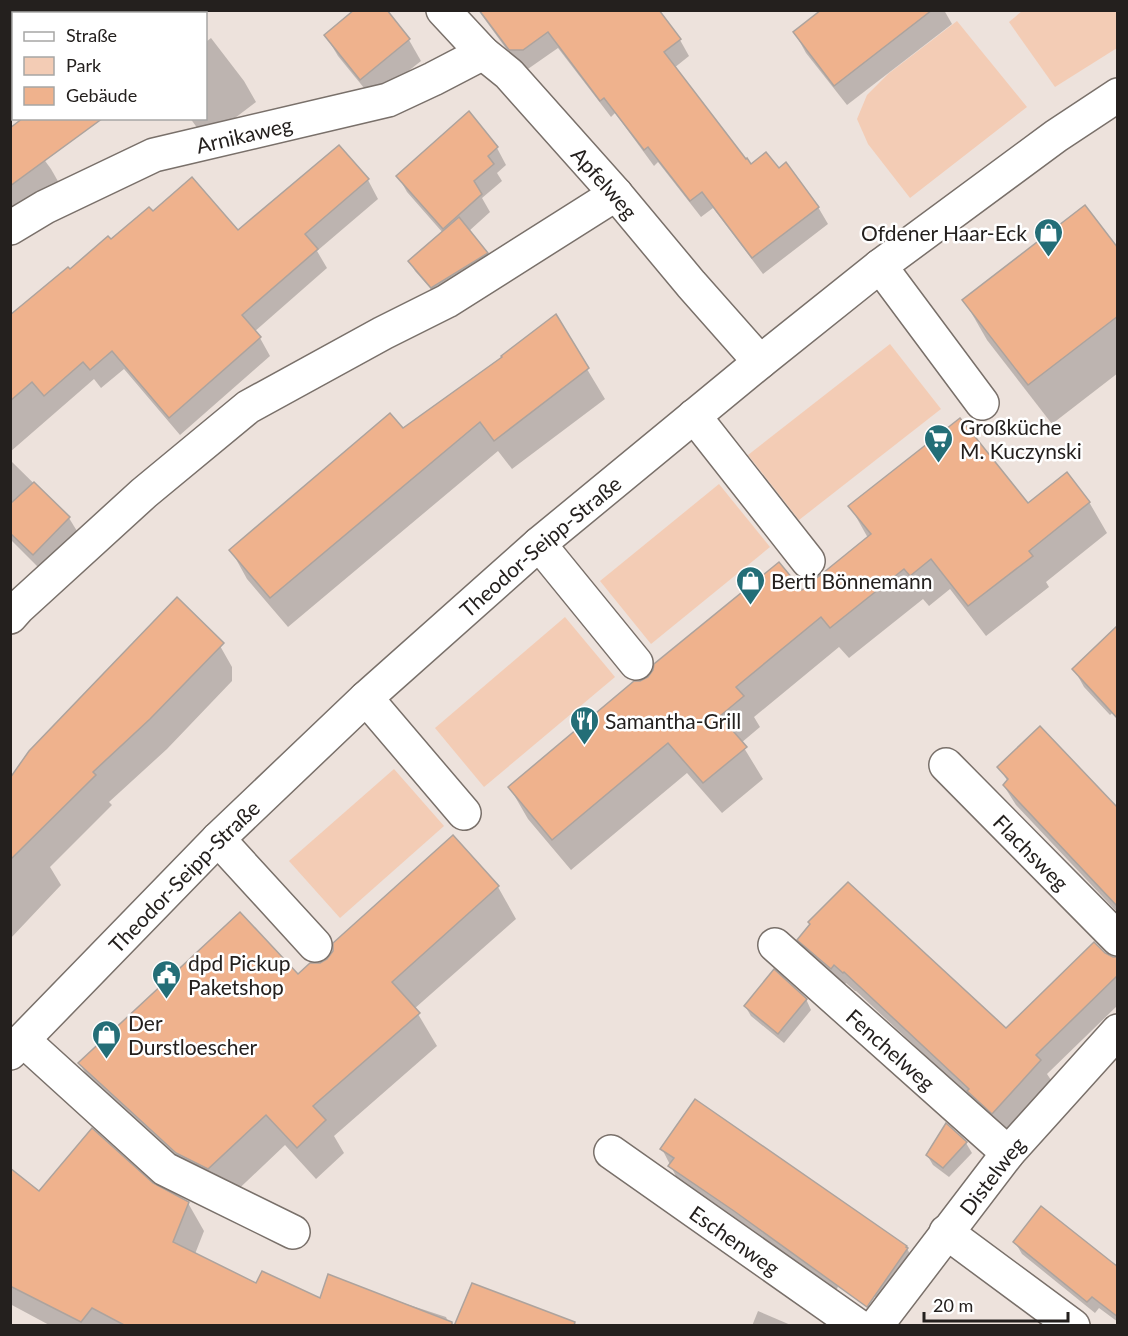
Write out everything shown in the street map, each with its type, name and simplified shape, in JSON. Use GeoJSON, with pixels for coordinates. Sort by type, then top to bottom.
{"type":"FeatureCollection","features":[{"type":"Feature","properties":{"kind":"street","name":"Apfelweg"},"geometry":{"type":"LineString","coordinates":[[443,10],[483,53],[509,74],[616,194],[760,362]]}},
{"type":"Feature","properties":{"kind":"street","name":"Arnikaweg"},"geometry":{"type":"LineString","coordinates":[[10,228],[45,207],[154,155],[388,100],[483,53]]}},
{"type":"Feature","properties":{"kind":"street","name":"Theodor-Seipp-Straße"},"geometry":{"type":"LineString","coordinates":[[17,1047],[218,839],[366,698],[539,544],[880,266],[1056,136],[1118,95]]}},
{"type":"Feature","properties":{"kind":"street"},"geometry":{"type":"LineString","coordinates":[[10,617],[144,493],[248,407],[383,333],[447,301],[616,194]]}},
{"type":"Feature","properties":{"kind":"street"},"geometry":{"type":"LineString","coordinates":[[880,266],[982,403]]}},
{"type":"Feature","properties":{"kind":"street"},"geometry":{"type":"LineString","coordinates":[[694,416],[808,561]]}},
{"type":"Feature","properties":{"kind":"street"},"geometry":{"type":"LineString","coordinates":[[539,544],[636,663]]}},
{"type":"Feature","properties":{"kind":"street"},"geometry":{"type":"LineString","coordinates":[[366,698],[464,813]]}},
{"type":"Feature","properties":{"kind":"street","name":"Flachsweg"},"geometry":{"type":"LineString","coordinates":[[946,765],[1118,939]]}},
{"type":"Feature","properties":{"kind":"street"},"geometry":{"type":"LineString","coordinates":[[218,839],[315,945]]}},
{"type":"Feature","properties":{"kind":"street","name":"Fenchelweg"},"geometry":{"type":"LineString","coordinates":[[775,945],[1008,1153]]}},
{"type":"Feature","properties":{"kind":"street","name":"Distelweg"},"geometry":{"type":"LineString","coordinates":[[876,1326],[1008,1153],[1118,1031]]}},
{"type":"Feature","properties":{"kind":"street"},"geometry":{"type":"LineString","coordinates":[[17,1047],[165,1169],[293,1232]]}},
{"type":"Feature","properties":{"kind":"street","name":"Eschenweg"},"geometry":{"type":"LineString","coordinates":[[611,1152],[858,1326]]}},
{"type":"Feature","properties":{"kind":"street"},"geometry":{"type":"LineString","coordinates":[[946,1232],[1073,1326]]}},
{"type":"Feature","properties":{"kind":"green space"},"geometry":{"type":"Polygon","coordinates":[[[1022,11],[1117,11],[1117,48],[1055,87],[1009,22],[1022,11]]]}},
{"type":"Feature","properties":{"kind":"green space"},"geometry":{"type":"Polygon","coordinates":[[[957,21],[1027,107],[910,198],[868,144],[857,119],[867,95],[888,74],[957,21]]]}},
{"type":"Feature","properties":{"kind":"green space"},"geometry":{"type":"Polygon","coordinates":[[[890,344],[941,409],[799,520],[748,455],[890,344]]]}},
{"type":"Feature","properties":{"kind":"green space"},"geometry":{"type":"Polygon","coordinates":[[[719,484],[770,547],[651,644],[600,581],[719,484]]]}},
{"type":"Feature","properties":{"kind":"green space"},"geometry":{"type":"Polygon","coordinates":[[[565,617],[615,677],[484,787],[435,728],[565,617]]]}},
{"type":"Feature","properties":{"kind":"green space"},"geometry":{"type":"Polygon","coordinates":[[[394,769],[444,826],[340,918],[289,861],[394,769]]]}},
{"type":"Feature","properties":{"kind":"building"},"geometry":{"type":"Polygon","coordinates":[[[354,10],[387,10],[410,39],[360,80],[324,35],[354,10]]]}},
{"type":"Feature","properties":{"kind":"building"},"geometry":{"type":"Polygon","coordinates":[[[479,10],[659,10],[681,39],[664,52],[746,159],[751,164],[766,152],[779,168],[786,162],[819,207],[752,258],[702,192],[690,201],[648,147],[644,150],[604,98],[600,101],[548,32],[523,50],[509,50],[479,10]]]}},
{"type":"Feature","properties":{"kind":"building"},"geometry":{"type":"Polygon","coordinates":[[[821,10],[932,10],[834,86],[793,32],[821,10]]]}},
{"type":"Feature","properties":{"kind":"building"},"geometry":{"type":"Polygon","coordinates":[[[469,111],[498,147],[488,156],[494,164],[474,181],[482,194],[443,229],[396,176],[469,111]]]}},
{"type":"Feature","properties":{"kind":"building"},"geometry":{"type":"Polygon","coordinates":[[[20,120],[100,120],[10,186],[10,128],[20,120]]]}},
{"type":"Feature","properties":{"kind":"building"},"geometry":{"type":"Polygon","coordinates":[[[339,145],[369,179],[305,234],[318,249],[242,315],[261,337],[169,418],[112,351],[90,370],[83,362],[44,396],[32,382],[10,401],[10,315],[68,267],[70,269],[108,236],[111,239],[149,207],[153,211],[192,177],[238,230],[339,145]]]}},
{"type":"Feature","properties":{"kind":"building"},"geometry":{"type":"Polygon","coordinates":[[[1085,205],[1118,248],[1118,316],[1028,385],[962,300],[1085,205]]]}},
{"type":"Feature","properties":{"kind":"building"},"geometry":{"type":"Polygon","coordinates":[[[459,217],[488,253],[431,288],[408,261],[459,217]]]}},
{"type":"Feature","properties":{"kind":"building"},"geometry":{"type":"Polygon","coordinates":[[[556,314],[589,368],[494,441],[480,422],[270,598],[229,550],[390,413],[403,428],[502,357],[556,314]]]}},
{"type":"Feature","properties":{"kind":"building"},"geometry":{"type":"Polygon","coordinates":[[[960,418],[1028,503],[1067,472],[1090,502],[1029,551],[1033,556],[968,606],[931,559],[910,576],[904,569],[830,628],[821,617],[736,687],[744,696],[720,716],[747,747],[703,783],[668,743],[552,840],[508,787],[634,681],[648,677],[654,664],[779,562],[802,590],[871,534],[848,506],[960,418]]]}},
{"type":"Feature","properties":{"kind":"building"},"geometry":{"type":"Polygon","coordinates":[[[34,482],[70,517],[33,555],[10,533],[10,504],[34,482]]]}},
{"type":"Feature","properties":{"kind":"building"},"geometry":{"type":"Polygon","coordinates":[[[177,597],[224,643],[150,719],[93,772],[96,775],[10,860],[10,778],[29,751],[177,597]]]}},
{"type":"Feature","properties":{"kind":"building"},"geometry":{"type":"Polygon","coordinates":[[[1118,625],[1118,719],[1072,669],[1118,625]]]}},
{"type":"Feature","properties":{"kind":"building"},"geometry":{"type":"Polygon","coordinates":[[[1040,726],[1118,808],[1118,907],[1003,785],[1008,779],[997,767],[1040,726]]]}},
{"type":"Feature","properties":{"kind":"building"},"geometry":{"type":"Polygon","coordinates":[[[453,835],[499,886],[392,982],[420,1013],[313,1106],[326,1120],[297,1148],[266,1115],[208,1169],[176,1153],[78,1063],[240,912],[298,974],[310,963],[320,963],[327,959],[333,951],[333,943],[453,835]]]}},
{"type":"Feature","properties":{"kind":"building"},"geometry":{"type":"Polygon","coordinates":[[[848,882],[1006,1028],[1094,942],[1105,953],[1118,957],[1118,975],[1036,1055],[1041,1060],[992,1114],[967,1091],[969,1089],[844,972],[834,965],[831,969],[797,940],[810,924],[808,922],[848,882]]]}},
{"type":"Feature","properties":{"kind":"building"},"geometry":{"type":"Polygon","coordinates":[[[774,969],[807,999],[778,1034],[744,1006],[774,969]]]}},
{"type":"Feature","properties":{"kind":"building"},"geometry":{"type":"Polygon","coordinates":[[[695,1099],[907,1246],[908,1248],[867,1307],[668,1166],[674,1158],[660,1149],[695,1099]]]}},
{"type":"Feature","properties":{"kind":"building"},"geometry":{"type":"Polygon","coordinates":[[[946,1123],[967,1142],[943,1168],[926,1155],[946,1123]]]}},
{"type":"Feature","properties":{"kind":"building"},"geometry":{"type":"Polygon","coordinates":[[[92,1128],[153,1183],[189,1202],[173,1242],[256,1283],[262,1271],[320,1298],[328,1274],[452,1322],[452,1326],[126,1326],[92,1308],[81,1322],[10,1286],[10,1168],[39,1191],[92,1128]]]}},
{"type":"Feature","properties":{"kind":"building"},"geometry":{"type":"Polygon","coordinates":[[[1041,1206],[1118,1267],[1118,1317],[1092,1297],[1087,1302],[1013,1242],[1041,1206]]]}},
{"type":"Feature","properties":{"kind":"building"},"geometry":{"type":"Polygon","coordinates":[[[472,1283],[575,1322],[574,1326],[454,1326],[472,1283]]]}},
{"type":"Feature","properties":{"kind":"place","name":"Ofdener Haar-Eck"},"geometry":{"type":"Point","coordinates":[1048,258]}},
{"type":"Feature","properties":{"kind":"place","name":"Großküche M. Kuczynski"},"geometry":{"type":"Point","coordinates":[939,464]}},
{"type":"Feature","properties":{"kind":"place","name":"Berti Bönnemann"},"geometry":{"type":"Point","coordinates":[750,606]}},
{"type":"Feature","properties":{"kind":"place","name":"Samantha-Grill"},"geometry":{"type":"Point","coordinates":[584,746]}},
{"type":"Feature","properties":{"kind":"place","name":"dpd Pickup Paketshop"},"geometry":{"type":"Point","coordinates":[167,1000]}},
{"type":"Feature","properties":{"kind":"place","name":"Der Durstloescher"},"geometry":{"type":"Point","coordinates":[107,1060]}}]}
